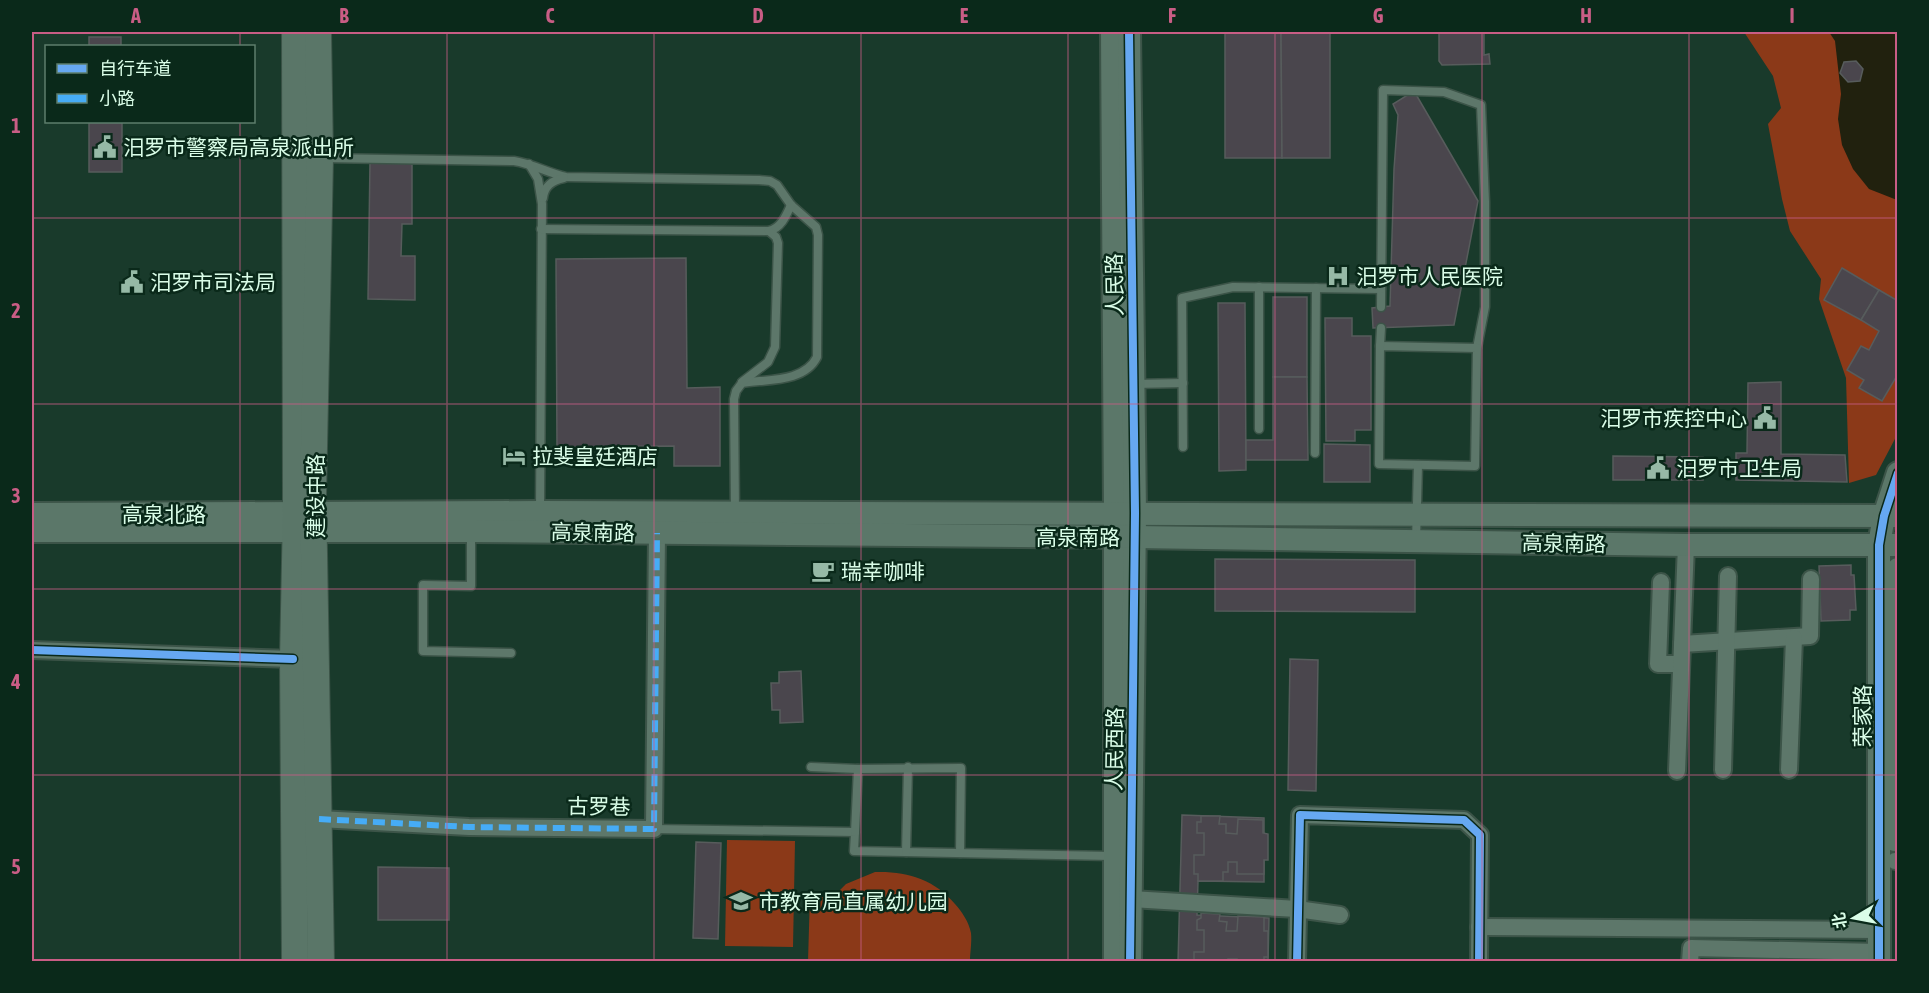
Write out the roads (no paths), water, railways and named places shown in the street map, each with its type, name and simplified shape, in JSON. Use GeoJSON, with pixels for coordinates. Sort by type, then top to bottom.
{"type":"FeatureCollection","features":[{"type":"Feature","properties":{"kind":"main road","name":"建设中路"},"geometry":{"type":"LineString","coordinates":[[295,32],[305,523],[319,819],[321,962]]}},
{"type":"Feature","properties":{"kind":"main road","name":"建设中路"},"geometry":{"type":"LineString","coordinates":[[295,962],[293,659],[305,523],[314,484],[320,158],[318,32]]}},
{"type":"Feature","properties":{"kind":"main road","name":"人民路"},"geometry":{"type":"LineString","coordinates":[[1112,32],[1125,512]]}},
{"type":"Feature","properties":{"kind":"main road","name":"人民路"},"geometry":{"type":"LineString","coordinates":[[1124,537],[1133,384],[1129,32]]}},
{"type":"Feature","properties":{"kind":"main road","name":"荣家路"},"geometry":{"type":"LineString","coordinates":[[1883,951],[1888,545],[1898,473]]}},
{"type":"Feature","properties":{"kind":"main road","name":"高泉南路"},"geometry":{"type":"LineString","coordinates":[[305,523],[540,512],[1891,516]]}},
{"type":"Feature","properties":{"kind":"main road","name":"高泉北路"},"geometry":{"type":"LineString","coordinates":[[32,514],[305,523]]}},
{"type":"Feature","properties":{"kind":"main road","name":"高泉南路"},"geometry":{"type":"LineString","coordinates":[[305,523],[471,531],[1686,545],[1888,545]]}},
{"type":"Feature","properties":{"kind":"main road","name":"高泉北路"},"geometry":{"type":"LineString","coordinates":[[32,531],[305,523]]}},
{"type":"Feature","properties":{"kind":"main road","name":"人民西路"},"geometry":{"type":"LineString","coordinates":[[1114,962],[1123,856],[1124,537]]}},
{"type":"Feature","properties":{"kind":"main road","name":"荣家路"},"geometry":{"type":"LineString","coordinates":[[1883,951],[1896,861],[1898,569]]}},
{"type":"Feature","properties":{"kind":"main road","name":"人民西路"},"geometry":{"type":"LineString","coordinates":[[1123,856],[1131,899],[1130,962]]}},
{"type":"Feature","properties":{"kind":"street","name":"古罗巷"},"geometry":{"type":"LineString","coordinates":[[319,819],[469,827],[654,829],[657,533]]}},
{"type":"Feature","properties":{"kind":"street"},"geometry":{"type":"LineString","coordinates":[[1677,771],[1686,545]]}},
{"type":"Feature","properties":{"kind":"street"},"geometry":{"type":"LineString","coordinates":[[1723,770],[1728,576]]}},
{"type":"Feature","properties":{"kind":"street"},"geometry":{"type":"LineString","coordinates":[[1682,644],[1810,636],[1811,579]]}},
{"type":"Feature","properties":{"kind":"street"},"geometry":{"type":"LineString","coordinates":[[1661,582],[1658,663],[1681,664]]}},
{"type":"Feature","properties":{"kind":"street"},"geometry":{"type":"LineString","coordinates":[[1789,770],[1794,638]]}},
{"type":"Feature","properties":{"kind":"street"},"geometry":{"type":"LineString","coordinates":[[32,650],[293,659]]}},
{"type":"Feature","properties":{"kind":"street"},"geometry":{"type":"LineString","coordinates":[[1297,962],[1300,814],[1464,820],[1480,835],[1479,962]]}},
{"type":"Feature","properties":{"kind":"street"},"geometry":{"type":"LineString","coordinates":[[1131,899],[1297,909],[1340,915]]}},
{"type":"Feature","properties":{"kind":"street"},"geometry":{"type":"LineString","coordinates":[[1479,927],[1883,951]]}},
{"type":"Feature","properties":{"kind":"street"},"geometry":{"type":"LineString","coordinates":[[1690,962],[1691,948],[1883,951]]}},
{"type":"Feature","properties":{"kind":"lane"},"geometry":{"type":"LineString","coordinates":[[1381,307],[1383,90],[1444,92],[1481,105],[1485,202],[1485,307],[1477,348],[1475,466],[1379,464],[1381,328]]}},
{"type":"Feature","properties":{"kind":"lane"},"geometry":{"type":"LineString","coordinates":[[320,158],[514,161],[566,177],[770,181],[777,185],[794,208],[816,226],[818,235],[818,357],[814,364],[806,370],[784,378],[742,382]]}},
{"type":"Feature","properties":{"kind":"lane"},"geometry":{"type":"LineString","coordinates":[[529,164],[538,179],[542,204]]}},
{"type":"Feature","properties":{"kind":"lane"},"geometry":{"type":"LineString","coordinates":[[540,512],[542,204],[543,193],[549,184],[566,177]]}},
{"type":"Feature","properties":{"kind":"lane"},"geometry":{"type":"LineString","coordinates":[[542,229],[769,231],[781,223],[794,208]]}},
{"type":"Feature","properties":{"kind":"lane"},"geometry":{"type":"LineString","coordinates":[[735,512],[734,399],[742,382],[768,362],[775,347],[778,243],[781,223]]}},
{"type":"Feature","properties":{"kind":"lane"},"geometry":{"type":"LineString","coordinates":[[769,231],[776,237],[778,243]]}},
{"type":"Feature","properties":{"kind":"lane"},"geometry":{"type":"LineString","coordinates":[[1183,447],[1182,298],[1233,287],[1381,289]]}},
{"type":"Feature","properties":{"kind":"lane"},"geometry":{"type":"LineString","coordinates":[[1259,287],[1259,429]]}},
{"type":"Feature","properties":{"kind":"lane"},"geometry":{"type":"LineString","coordinates":[[1315,453],[1316,288]]}},
{"type":"Feature","properties":{"kind":"lane"},"geometry":{"type":"LineString","coordinates":[[1380,346],[1477,348]]}},
{"type":"Feature","properties":{"kind":"lane"},"geometry":{"type":"LineString","coordinates":[[1133,384],[1182,383]]}},
{"type":"Feature","properties":{"kind":"lane"},"geometry":{"type":"LineString","coordinates":[[1416,541],[1418,465]]}},
{"type":"Feature","properties":{"kind":"lane"},"geometry":{"type":"LineString","coordinates":[[471,531],[471,586],[423,585],[423,651],[511,653]]}},
{"type":"Feature","properties":{"kind":"lane"},"geometry":{"type":"LineString","coordinates":[[811,767],[858,770],[908,767],[961,768],[960,853]]}},
{"type":"Feature","properties":{"kind":"lane"},"geometry":{"type":"LineString","coordinates":[[906,852],[908,767]]}},
{"type":"Feature","properties":{"kind":"lane"},"geometry":{"type":"LineString","coordinates":[[858,770],[854,851],[1123,856]]}},
{"type":"Feature","properties":{"kind":"lane"},"geometry":{"type":"LineString","coordinates":[[654,829],[855,832]]}},
{"type":"Feature","properties":{"kind":"place","name":"汨罗市警察局高泉派出所"},"geometry":{"type":"Point","coordinates":[105,147]}},
{"type":"Feature","properties":{"kind":"place","name":"汨罗市人民医院"},"geometry":{"type":"Point","coordinates":[1338,276]}},
{"type":"Feature","properties":{"kind":"place","name":"汨罗市司法局"},"geometry":{"type":"Point","coordinates":[132,282]}},
{"type":"Feature","properties":{"kind":"place","name":"汨罗市疾控中心"},"geometry":{"type":"Point","coordinates":[1765,418]}},
{"type":"Feature","properties":{"kind":"place","name":"拉斐皇廷酒店"},"geometry":{"type":"Point","coordinates":[514,456]}},
{"type":"Feature","properties":{"kind":"place","name":"汨罗市卫生局"},"geometry":{"type":"Point","coordinates":[1658,468]}},
{"type":"Feature","properties":{"kind":"place","name":"瑞幸咖啡"},"geometry":{"type":"Point","coordinates":[823,571]}},
{"type":"Feature","properties":{"kind":"place","name":"市教育局直属幼儿园"},"geometry":{"type":"Point","coordinates":[741,901]}}]}
